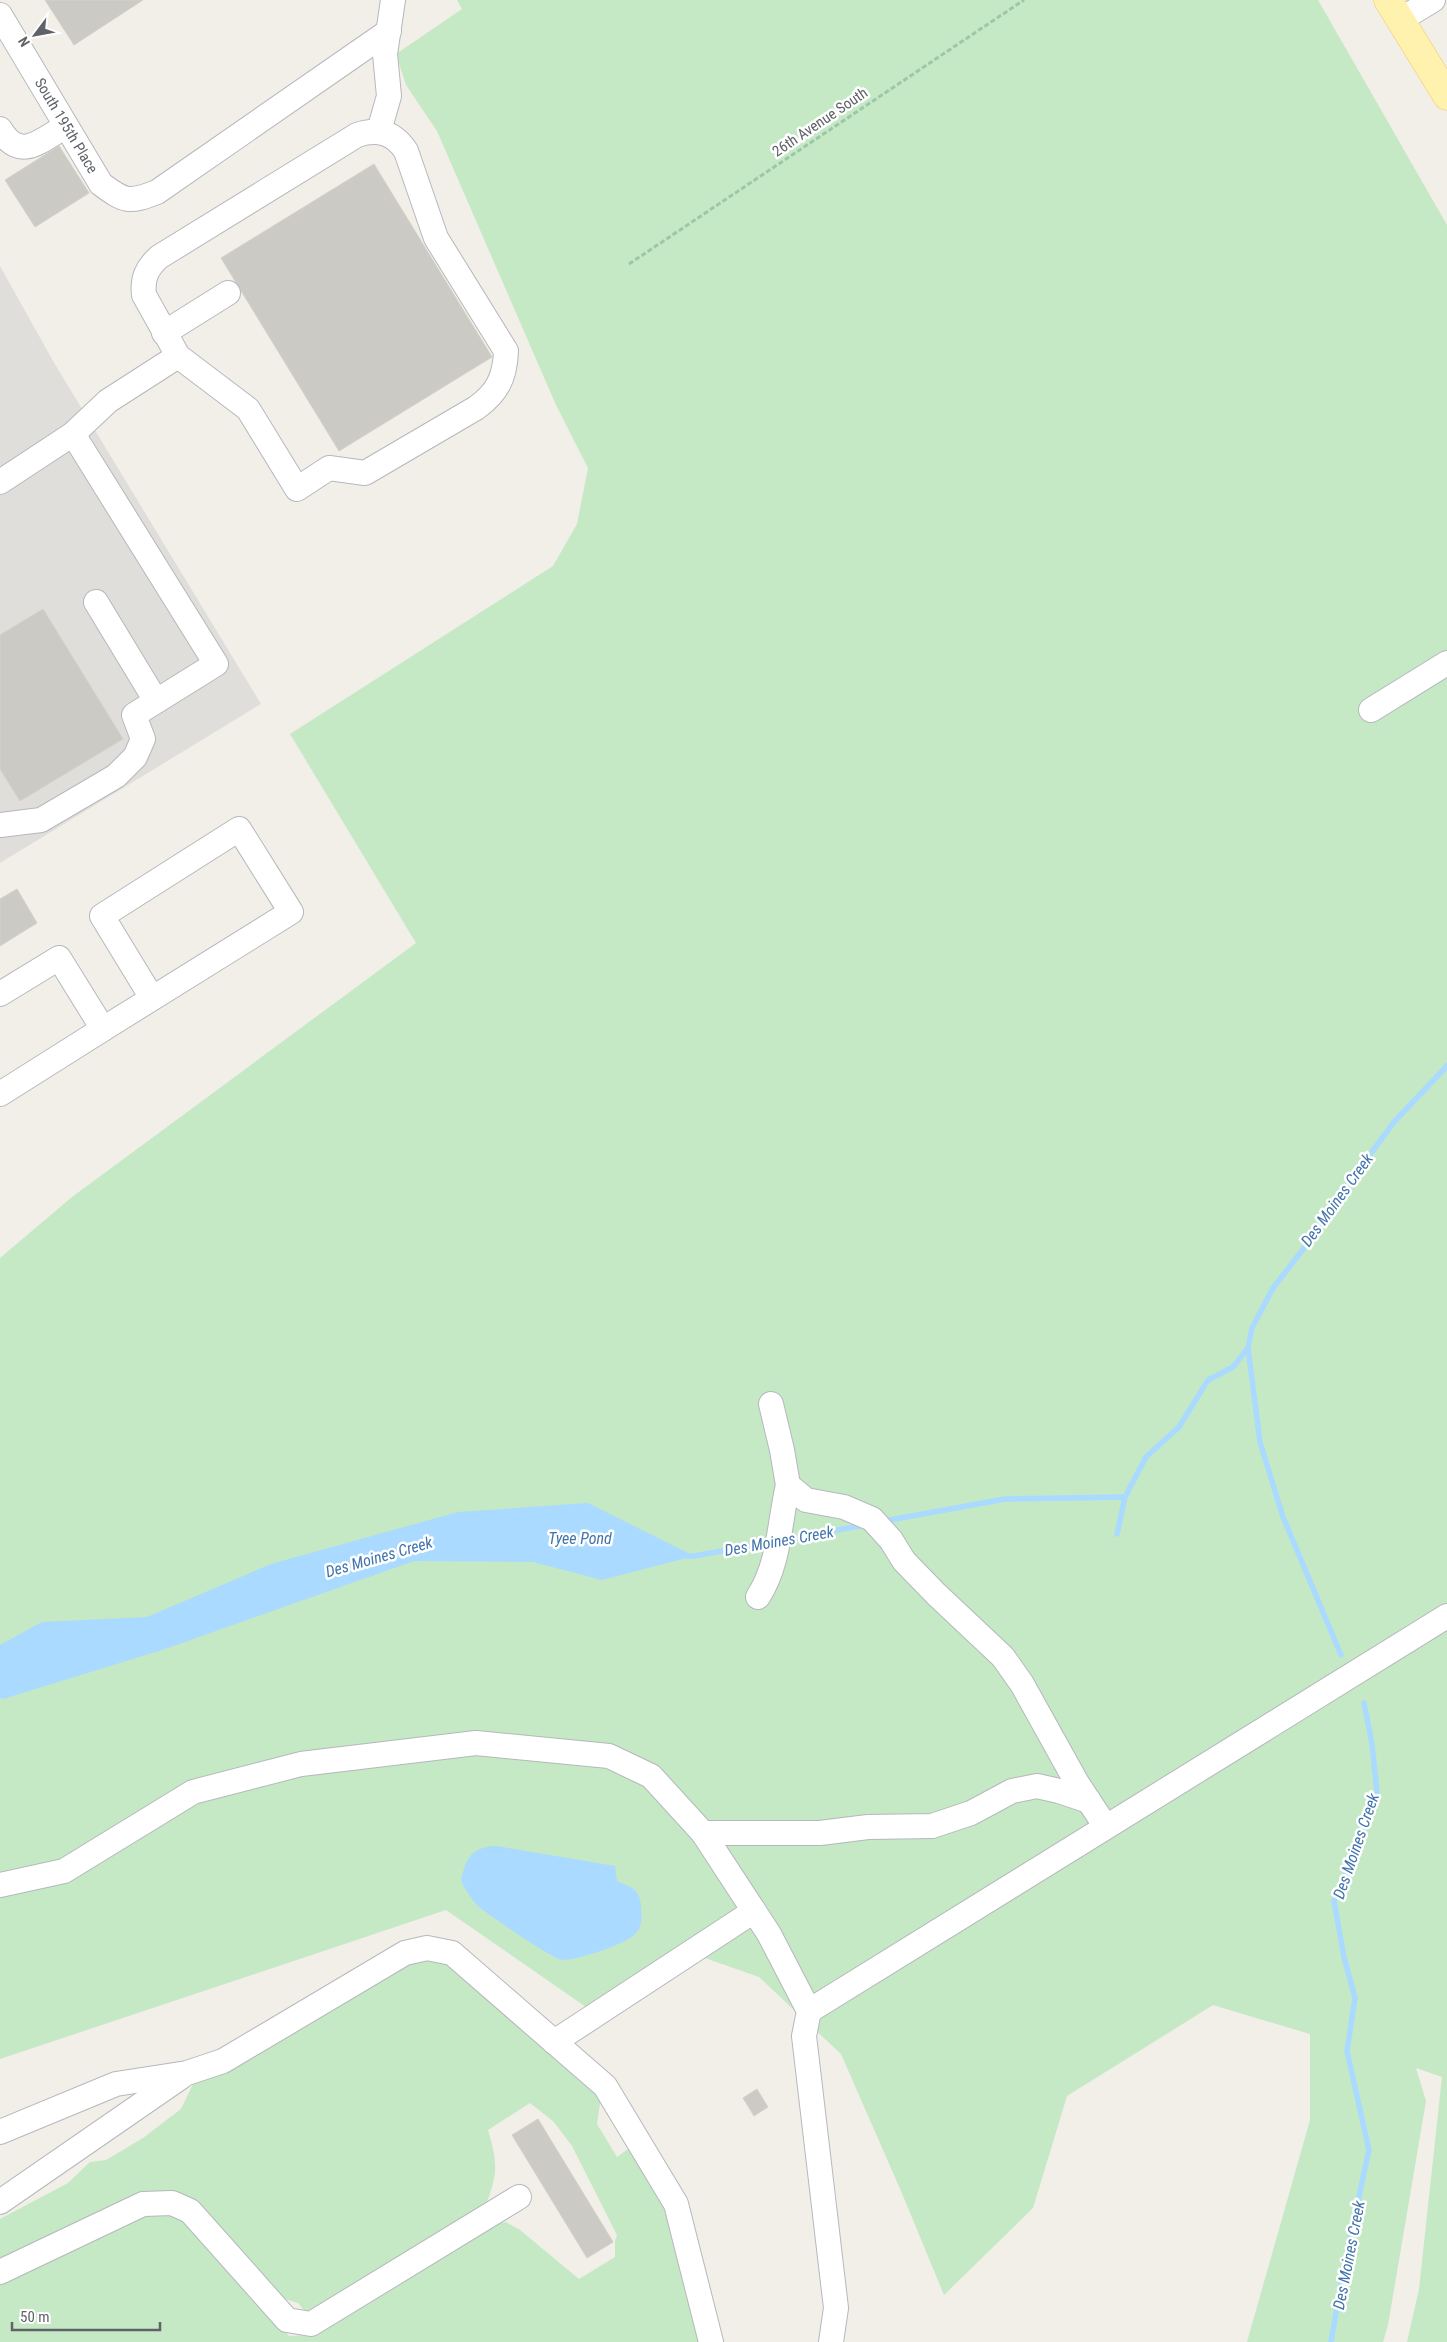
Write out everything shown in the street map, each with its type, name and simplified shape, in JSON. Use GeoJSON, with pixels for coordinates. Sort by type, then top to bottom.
{"type":"FeatureCollection","features":[{"type":"Feature","properties":{"kind":"main road"},"geometry":{"type":"LineString","coordinates":[[1394,10],[1447,96]]}},
{"type":"Feature","properties":{"kind":"street"},"geometry":{"type":"LineString","coordinates":[[379,131],[389,96],[385,54],[393,0]]}},
{"type":"Feature","properties":{"kind":"street"},"geometry":{"type":"LineString","coordinates":[[1394,10],[1433,0]]}},
{"type":"Feature","properties":{"kind":"street","name":"South 195th Place"},"geometry":{"type":"LineString","coordinates":[[1,17],[101,184],[120,198],[135,201],[156,192],[389,31]]}},
{"type":"Feature","properties":{"kind":"street"},"geometry":{"type":"LineString","coordinates":[[0,129],[7,141],[15,146],[25,148],[66,126]]}},
{"type":"Feature","properties":{"kind":"street"},"geometry":{"type":"LineString","coordinates":[[368,131],[379,131],[395,138],[406,151],[436,238],[506,351],[506,369],[500,385],[490,398],[365,473],[330,468],[297,489],[248,409],[178,356],[164,333],[144,295],[143,284],[151,264],[159,257],[357,135],[368,131]]}},
{"type":"Feature","properties":{"kind":"street"},"geometry":{"type":"LineString","coordinates":[[164,333],[228,293]]}},
{"type":"Feature","properties":{"kind":"street"},"geometry":{"type":"LineString","coordinates":[[0,482],[73,434],[108,401],[178,356]]}},
{"type":"Feature","properties":{"kind":"street"},"geometry":{"type":"LineString","coordinates":[[0,825],[41,820],[116,776],[135,757],[142,738],[134,714],[216,664],[73,434]]}},
{"type":"Feature","properties":{"kind":"street"},"geometry":{"type":"LineString","coordinates":[[96,602],[156,701]]}},
{"type":"Feature","properties":{"kind":"street"},"geometry":{"type":"LineString","coordinates":[[1371,710],[1447,664]]}},
{"type":"Feature","properties":{"kind":"street"},"geometry":{"type":"LineString","coordinates":[[0,1094],[291,912],[239,829],[102,916],[152,998]]}},
{"type":"Feature","properties":{"kind":"street"},"geometry":{"type":"LineString","coordinates":[[0,994],[59,958],[103,1028]]}},
{"type":"Feature","properties":{"kind":"street"},"geometry":{"type":"LineString","coordinates":[[758,1597],[768,1582],[776,1556],[780,1517],[788,1485],[771,1404]]}},
{"type":"Feature","properties":{"kind":"street"},"geometry":{"type":"LineString","coordinates":[[788,1485],[806,1500],[844,1507],[872,1519],[891,1540],[904,1561],[1003,1657],[1022,1684],[1050,1736],[1106,1827]]}},
{"type":"Feature","properties":{"kind":"street"},"geometry":{"type":"LineString","coordinates":[[809,2011],[1447,1616]]}},
{"type":"Feature","properties":{"kind":"street"},"geometry":{"type":"LineString","coordinates":[[0,1885],[64,1871],[193,1792],[301,1764],[476,1743],[609,1756],[651,1776],[703,1833],[768,1934],[809,2011],[804,2036],[836,2308],[831,2342]]}},
{"type":"Feature","properties":{"kind":"street"},"geometry":{"type":"LineString","coordinates":[[703,1833],[820,1832],[868,1827],[932,1826],[971,1813],[1012,1791],[1037,1786],[1089,1801]]}},
{"type":"Feature","properties":{"kind":"street"},"geometry":{"type":"LineString","coordinates":[[554,2042],[754,1911]]}},
{"type":"Feature","properties":{"kind":"street"},"geometry":{"type":"LineString","coordinates":[[0,2132],[116,2084],[187,2073],[223,2061],[405,1953],[427,1948],[452,1953],[605,2086],[676,2204],[711,2342]]}},
{"type":"Feature","properties":{"kind":"street"},"geometry":{"type":"LineString","coordinates":[[0,2202],[187,2073]]}},
{"type":"Feature","properties":{"kind":"street"},"geometry":{"type":"LineString","coordinates":[[0,2272],[143,2204],[172,2203],[190,2211],[287,2320],[311,2324],[519,2197]]}},
{"type":"Feature","properties":{"kind":"path","name":"26th Avenue South"},"geometry":{"type":"LineString","coordinates":[[629,264],[1024,0]]}},
{"type":"Feature","properties":{"kind":"shaded area"},"geometry":{"type":"Polygon","coordinates":[[[0,266],[53,361],[261,704],[0,863],[0,266]]]}},
{"type":"Feature","properties":{"kind":"green space"},"geometry":{"type":"Polygon","coordinates":[[[457,0],[1318,0],[1447,225],[1447,2342],[1407,2342],[1419,2289],[1442,2077],[1416,2068],[1426,2101],[1388,2325],[1383,2342],[1247,2342],[1310,2120],[1310,2034],[1213,2005],[1067,2096],[1033,2208],[944,2295],[841,2054],[759,1977],[702,1957],[586,2007],[446,1910],[0,2059],[0,1258],[72,1197],[416,943],[290,734],[553,566],[577,524],[588,468],[556,405],[437,131],[406,85],[396,54],[462,9],[457,0]]]}},
{"type":"Feature","properties":{"kind":"green space"},"geometry":{"type":"Polygon","coordinates":[[[415,1958],[448,1962],[601,2097],[597,2124],[617,2157],[628,2149],[635,2148],[666,2203],[699,2342],[0,2342],[0,2279],[127,2217],[173,2208],[206,2235],[289,2336],[309,2335],[495,2224],[506,2222],[520,2230],[579,2279],[615,2257],[617,2235],[572,2146],[554,2122],[530,2103],[488,2130],[494,2152],[495,2169],[485,2207],[307,2314],[298,2303],[275,2296],[175,2196],[0,2267],[0,2219],[68,2183],[90,2162],[106,2160],[143,2138],[181,2109],[195,2080],[415,1958]]]}},
{"type":"Feature","properties":{"kind":"water","name":"Tyee Pond"},"geometry":{"type":"Polygon","coordinates":[[[588,1503],[694,1556],[602,1580],[533,1562],[414,1561],[165,1649],[3,1699],[0,1698],[0,1645],[42,1622],[147,1617],[271,1564],[458,1512],[588,1503]]]}},
{"type":"Feature","properties":{"kind":"water"},"geometry":{"type":"Polygon","coordinates":[[[496,1846],[615,1866],[617,1881],[632,1888],[640,1898],[641,1924],[639,1929],[632,1937],[614,1946],[579,1957],[562,1960],[556,1958],[478,1906],[461,1881],[465,1866],[475,1851],[496,1846]]]}},
{"type":"Feature","properties":{"kind":"building"},"geometry":{"type":"Polygon","coordinates":[[[45,0],[143,0],[74,45],[45,0]]]}},
{"type":"Feature","properties":{"kind":"building"},"geometry":{"type":"Polygon","coordinates":[[[59,146],[89,193],[35,227],[5,180],[59,146]]]}},
{"type":"Feature","properties":{"kind":"building"},"geometry":{"type":"Polygon","coordinates":[[[374,164],[492,357],[339,451],[221,258],[374,164]]]}},
{"type":"Feature","properties":{"kind":"building"},"geometry":{"type":"Polygon","coordinates":[[[43,609],[123,739],[20,801],[0,769],[0,635],[43,609]]]}},
{"type":"Feature","properties":{"kind":"building"},"geometry":{"type":"Polygon","coordinates":[[[17,889],[37,923],[0,946],[0,899],[17,889]]]}},
{"type":"Feature","properties":{"kind":"building"},"geometry":{"type":"Polygon","coordinates":[[[757,2089],[768,2107],[754,2116],[743,2098],[757,2089]]]}},
{"type":"Feature","properties":{"kind":"building"},"geometry":{"type":"Polygon","coordinates":[[[538,2119],[613,2242],[587,2258],[512,2135],[538,2119]]]}},
{"type":"Feature","properties":{"kind":"waterway","name":"Des Moines Creek"},"geometry":{"type":"LineString","coordinates":[[1117,1534],[1125,1497],[1146,1457],[1179,1427],[1208,1380],[1233,1367],[1248,1348],[1252,1328],[1273,1288],[1311,1239],[1348,1184],[1394,1122],[1447,1066]]}},
{"type":"Feature","properties":{"kind":"waterway","name":"Des Moines Creek"},"geometry":{"type":"LineString","coordinates":[[1248,1348],[1260,1442],[1283,1517],[1341,1655]]}},
{"type":"Feature","properties":{"kind":"waterway","name":"Des Moines Creek"},"geometry":{"type":"LineString","coordinates":[[884,1521],[1005,1499],[1125,1497]]}},
{"type":"Feature","properties":{"kind":"waterway","name":"Des Moines Creek"},"geometry":{"type":"LineString","coordinates":[[783,1540],[865,1525]]}},
{"type":"Feature","properties":{"kind":"waterway","name":"Des Moines Creek"},"geometry":{"type":"LineString","coordinates":[[687,1556],[772,1542]]}},
{"type":"Feature","properties":{"kind":"waterway","name":"Des Moines Creek"},"geometry":{"type":"LineString","coordinates":[[1331,2342],[1345,2261],[1369,2150],[1347,2051],[1355,1998],[1344,1957],[1334,1901],[1358,1849],[1377,1792],[1372,1744],[1364,1703]]}}]}
